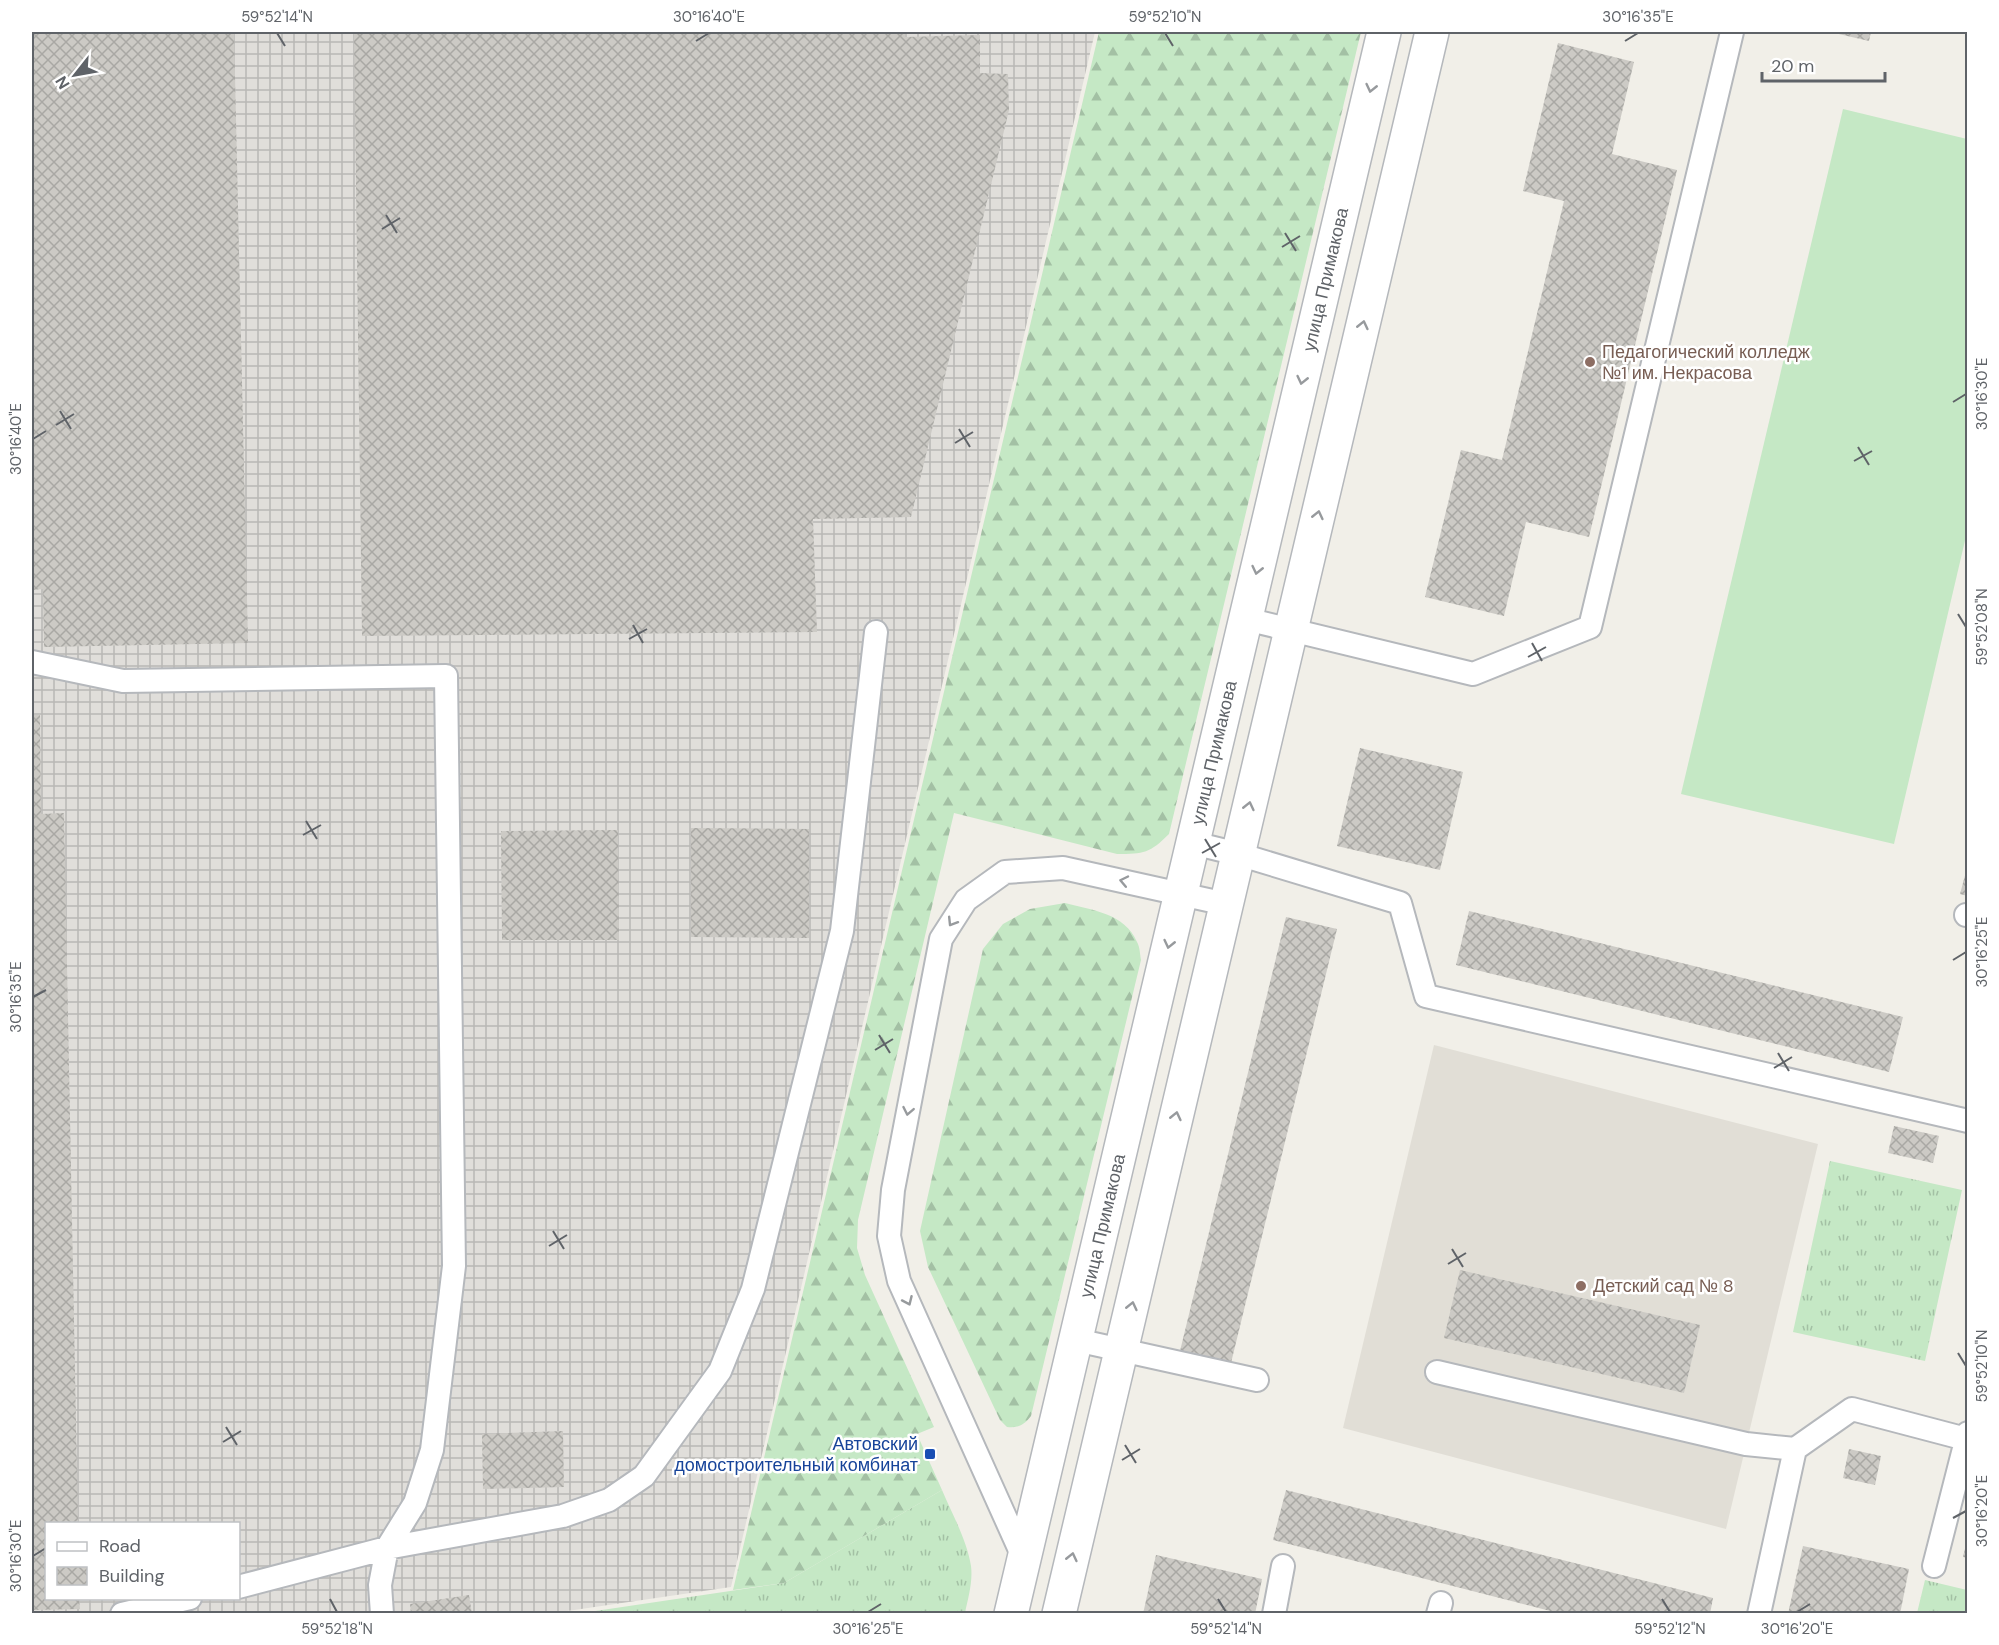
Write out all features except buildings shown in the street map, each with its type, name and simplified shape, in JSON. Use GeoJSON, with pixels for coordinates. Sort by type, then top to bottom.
{"type":"FeatureCollection","features":[{"type":"Feature","properties":{"kind":"street","name":"улица Примакова"},"geometry":{"type":"LineString","coordinates":[[1011,1614],[1384,32]]}},
{"type":"Feature","properties":{"kind":"street"},"geometry":{"type":"LineString","coordinates":[[1059,1614],[1432,32]]}},
{"type":"Feature","properties":{"kind":"lane"},"geometry":{"type":"LineString","coordinates":[[1246,619],[1473,674],[1590,627],[1732,32]]}},
{"type":"Feature","properties":{"kind":"lane"},"geometry":{"type":"LineString","coordinates":[[240,1586],[387,1548],[563,1516],[609,1500],[644,1476],[720,1371],[753,1289],[842,931],[876,632]]}},
{"type":"Feature","properties":{"kind":"lane"},"geometry":{"type":"LineString","coordinates":[[32,662],[123,681],[446,676],[454,1266],[432,1450],[415,1503],[387,1548],[380,1585],[382,1614]]}},
{"type":"Feature","properties":{"kind":"lane"},"geometry":{"type":"LineString","coordinates":[[1193,843],[1238,854],[1400,903],[1426,996],[1968,1121]]}},
{"type":"Feature","properties":{"kind":"lane"},"geometry":{"type":"LineString","coordinates":[[1024,1559],[899,1281],[889,1236],[892,1190],[941,939],[966,900],[1005,872],[1063,868],[1226,904]]}},
{"type":"Feature","properties":{"kind":"lane"},"geometry":{"type":"LineString","coordinates":[[1076,1340],[1257,1380]]}},
{"type":"Feature","properties":{"kind":"lane"},"geometry":{"type":"LineString","coordinates":[[1437,1372],[1746,1444],[1795,1449],[1852,1409],[1967,1436],[1934,1566]]}},
{"type":"Feature","properties":{"kind":"lane"},"geometry":{"type":"LineString","coordinates":[[1759,1614],[1795,1449]]}},
{"type":"Feature","properties":{"kind":"lane"},"geometry":{"type":"LineString","coordinates":[[1274,1614],[1283,1566]]}},
{"type":"Feature","properties":{"kind":"lane"},"geometry":{"type":"LineString","coordinates":[[122,1614],[185,1600]]}},
{"type":"Feature","properties":{"kind":"shaded area"},"geometry":{"type":"Polygon","coordinates":[[[32,32],[1095,32],[731,1587],[547,1614],[32,1614],[32,32]]]}},
{"type":"Feature","properties":{"kind":"shaded area","name":"Детский сад № 8"},"geometry":{"type":"Polygon","coordinates":[[[1434,1045],[1818,1144],[1726,1529],[1343,1428],[1434,1045]]]}},
{"type":"Feature","properties":{"kind":"green space"},"geometry":{"type":"Polygon","coordinates":[[[1099,32],[1361,32],[1169,834],[1146,851],[1117,854],[954,813],[858,1220],[857,1248],[865,1275],[934,1427],[917,1434],[942,1490],[784,1583],[733,1590],[1099,32]]]}},
{"type":"Feature","properties":{"kind":"green space"},"geometry":{"type":"Polygon","coordinates":[[[1843,109],[1967,139],[1967,532],[1894,844],[1681,794],[1843,109]]]}},
{"type":"Feature","properties":{"kind":"green space"},"geometry":{"type":"Polygon","coordinates":[[[1065,903],[1106,914],[1124,925],[1132,932],[1138,944],[1141,960],[1031,1416],[1021,1425],[1007,1427],[1000,1420],[928,1267],[920,1231],[983,949],[1003,924],[1030,909],[1065,903]]]}},
{"type":"Feature","properties":{"kind":"green space"},"geometry":{"type":"Polygon","coordinates":[[[1830,1161],[1962,1190],[1925,1361],[1793,1332],[1830,1161]]]}},
{"type":"Feature","properties":{"kind":"green space"},"geometry":{"type":"Polygon","coordinates":[[[942,1490],[963,1537],[971,1566],[971,1584],[965,1613],[575,1614],[784,1583],[942,1490]]]}},
{"type":"Feature","properties":{"kind":"green space"},"geometry":{"type":"Polygon","coordinates":[[[1925,1580],[1967,1590],[1967,1613],[1917,1613],[1925,1580]]]}},
{"type":"Feature","properties":{"kind":"place","name":"Педагогический колледж №1 им. Некрасова"},"geometry":{"type":"Point","coordinates":[1590,362]}},
{"type":"Feature","properties":{"kind":"place","name":"Детский сад № 8"},"geometry":{"type":"Point","coordinates":[1581,1286]}},
{"type":"Feature","properties":{"kind":"place","name":"Автовский домостроительный комбинат"},"geometry":{"type":"Point","coordinates":[930,1454]}}]}
